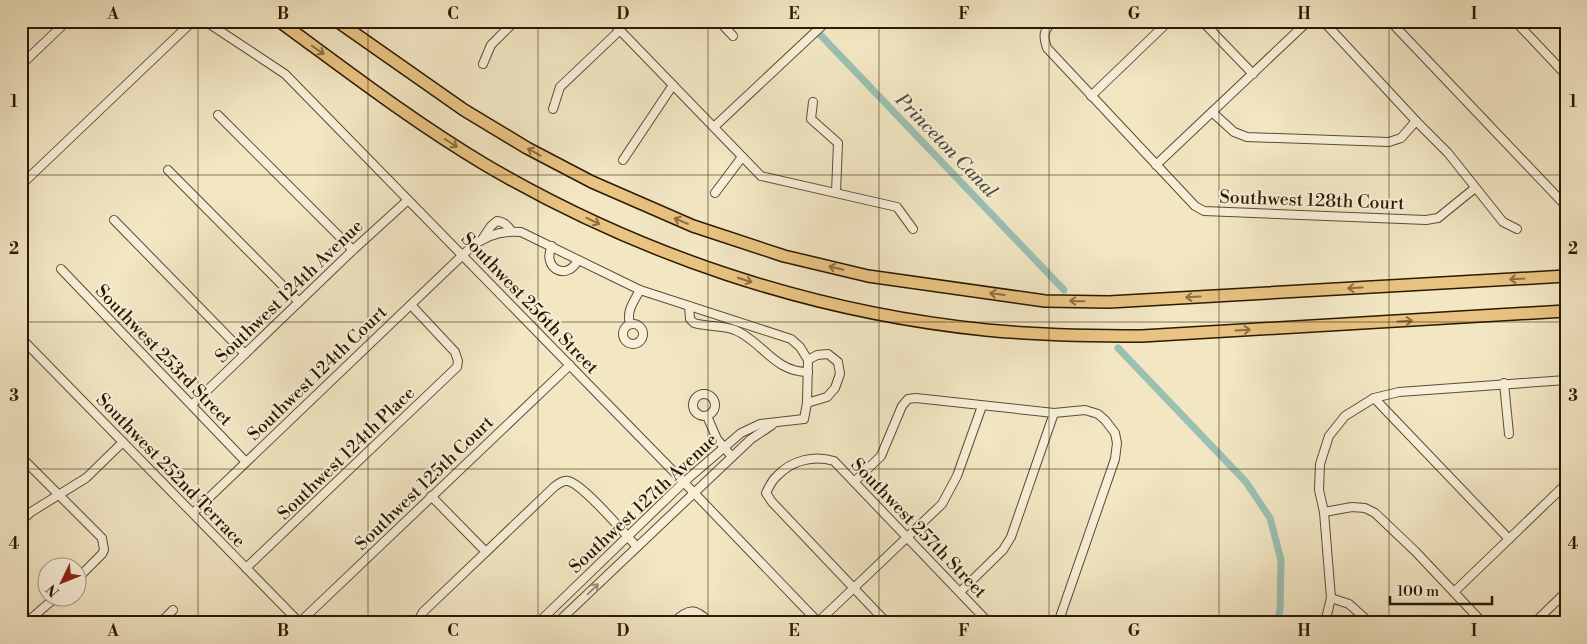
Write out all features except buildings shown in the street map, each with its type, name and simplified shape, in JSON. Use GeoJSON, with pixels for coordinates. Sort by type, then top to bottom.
{"type":"FeatureCollection","features":[{"type":"Feature","properties":{"kind":"highway"},"geometry":{"type":"LineString","coordinates":[[278,21],[399,108],[484,164],[561,206],[666,254],[762,286],[873,313],[986,330],[1079,336],[1142,336],[1566,311]]}},
{"type":"Feature","properties":{"kind":"highway"},"geometry":{"type":"LineString","coordinates":[[337,21],[464,110],[519,143],[592,182],[693,226],[784,256],[868,276],[1045,301],[1109,302],[1566,276]]}},
{"type":"Feature","properties":{"kind":"street"},"geometry":{"type":"LineString","coordinates":[[21,64],[67,21]]}},
{"type":"Feature","properties":{"kind":"street"},"geometry":{"type":"LineString","coordinates":[[21,185],[193,21]]}},
{"type":"Feature","properties":{"kind":"street","name":"Southwest 256th Street"},"geometry":{"type":"LineString","coordinates":[[205,21],[285,74],[684,482],[819,623]]}},
{"type":"Feature","properties":{"kind":"street"},"geometry":{"type":"LineString","coordinates":[[483,64],[490,45],[515,21]]}},
{"type":"Feature","properties":{"kind":"street"},"geometry":{"type":"LineString","coordinates":[[612,21],[761,176],[897,207],[913,229]]}},
{"type":"Feature","properties":{"kind":"street"},"geometry":{"type":"LineString","coordinates":[[719,21],[733,36]]}},
{"type":"Feature","properties":{"kind":"street","name":"Southwest 128th Court"},"geometry":{"type":"LineString","coordinates":[[1053,21],[1046,28],[1043,37],[1047,48],[1195,206],[1204,210],[1426,220],[1438,218],[1475,188]]}},
{"type":"Feature","properties":{"kind":"street"},"geometry":{"type":"LineString","coordinates":[[1091,96],[1169,21]]}},
{"type":"Feature","properties":{"kind":"street"},"geometry":{"type":"LineString","coordinates":[[1202,21],[1253,74]]}},
{"type":"Feature","properties":{"kind":"street"},"geometry":{"type":"LineString","coordinates":[[1156,165],[1310,21]]}},
{"type":"Feature","properties":{"kind":"street"},"geometry":{"type":"LineString","coordinates":[[1320,21],[1325,23],[1448,153],[1503,222],[1518,229]]}},
{"type":"Feature","properties":{"kind":"street"},"geometry":{"type":"LineString","coordinates":[[1390,21],[1566,206]]}},
{"type":"Feature","properties":{"kind":"street"},"geometry":{"type":"LineString","coordinates":[[1515,21],[1566,75]]}},
{"type":"Feature","properties":{"kind":"street"},"geometry":{"type":"LineString","coordinates":[[714,127],[826,23]]}},
{"type":"Feature","properties":{"kind":"street"},"geometry":{"type":"LineString","coordinates":[[553,109],[560,87],[620,30]]}},
{"type":"Feature","properties":{"kind":"street"},"geometry":{"type":"LineString","coordinates":[[623,160],[673,85]]}},
{"type":"Feature","properties":{"kind":"street"},"geometry":{"type":"LineString","coordinates":[[813,102],[811,118],[838,143],[836,192]]}},
{"type":"Feature","properties":{"kind":"street"},"geometry":{"type":"LineString","coordinates":[[1212,112],[1234,132],[1247,137],[1389,142],[1401,138],[1416,121]]}},
{"type":"Feature","properties":{"kind":"street"},"geometry":{"type":"LineString","coordinates":[[218,115],[353,250]]}},
{"type":"Feature","properties":{"kind":"street"},"geometry":{"type":"LineString","coordinates":[[715,193],[742,157]]}},
{"type":"Feature","properties":{"kind":"street"},"geometry":{"type":"LineString","coordinates":[[168,170],[299,302]]}},
{"type":"Feature","properties":{"kind":"street","name":"Southwest 124th Avenue"},"geometry":{"type":"LineString","coordinates":[[192,405],[353,250],[408,200]]}},
{"type":"Feature","properties":{"kind":"street"},"geometry":{"type":"LineString","coordinates":[[114,220],[245,354]]}},
{"type":"Feature","properties":{"kind":"street","name":"Southwest 124th Court"},"geometry":{"type":"LineString","coordinates":[[193,513],[462,255],[483,238],[491,226],[497,221],[502,221],[511,232]]}},
{"type":"Feature","properties":{"kind":"street"},"geometry":{"type":"LineString","coordinates":[[483,238],[494,234],[521,232],[640,290],[791,339],[800,347],[808,360],[807,403],[827,397],[835,388],[840,374],[838,362],[828,354],[818,354],[808,360]]}},
{"type":"Feature","properties":{"kind":"street"},"geometry":{"type":"LineString","coordinates":[[552,246],[549,252],[549,259],[557,270],[570,270],[578,260]]}},
{"type":"Feature","properties":{"kind":"street","name":"Southwest 253rd Street"},"geometry":{"type":"LineString","coordinates":[[61,269],[246,462]]}},
{"type":"Feature","properties":{"kind":"street"},"geometry":{"type":"LineString","coordinates":[[630,324],[628,316],[631,305],[640,290]]}},
{"type":"Feature","properties":{"kind":"street","name":"Southwest 124th Place"},"geometry":{"type":"LineString","coordinates":[[246,568],[453,371],[458,363],[457,356],[452,347],[411,305]]}},
{"type":"Feature","properties":{"kind":"street"},"geometry":{"type":"LineString","coordinates":[[688,306],[690,319],[694,323],[725,327],[737,331],[781,365],[791,370],[808,372]]}},
{"type":"Feature","properties":{"kind":"street","name":"Southwest 252nd Terrace"},"geometry":{"type":"LineString","coordinates":[[21,338],[300,622]]}},
{"type":"Feature","properties":{"kind":"street","name":"Southwest 125th Court"},"geometry":{"type":"LineString","coordinates":[[300,622],[570,365]]}},
{"type":"Feature","properties":{"kind":"street"},"geometry":{"type":"LineString","coordinates":[[1325,623],[1331,598],[1324,512],[1319,490],[1320,464],[1329,436],[1345,416],[1374,398],[1399,392],[1566,380]]}},
{"type":"Feature","properties":{"kind":"street"},"geometry":{"type":"LineString","coordinates":[[1504,384],[1509,434]]}},
{"type":"Feature","properties":{"kind":"street"},"geometry":{"type":"LineString","coordinates":[[854,482],[881,456],[902,406],[908,399],[916,398],[1054,412],[1085,410],[1098,414],[1112,427],[1117,443],[1116,459],[1058,623]]}},
{"type":"Feature","properties":{"kind":"street"},"geometry":{"type":"LineString","coordinates":[[1374,398],[1508,538]]}},
{"type":"Feature","properties":{"kind":"street","name":"Southwest 127th Avenue"},"geometry":{"type":"LineString","coordinates":[[538,623],[724,446],[741,433],[760,424],[804,419],[807,403]]}},
{"type":"Feature","properties":{"kind":"street"},"geometry":{"type":"LineString","coordinates":[[819,623],[942,504],[950,491],[982,406]]}},
{"type":"Feature","properties":{"kind":"street"},"geometry":{"type":"LineString","coordinates":[[960,592],[1003,550],[1011,537],[1054,412]]}},
{"type":"Feature","properties":{"kind":"street"},"geometry":{"type":"LineString","coordinates":[[707,416],[718,439],[732,456]]}},
{"type":"Feature","properties":{"kind":"street","name":"Southwest 127th Avenue"},"geometry":{"type":"LineString","coordinates":[[557,623],[732,456],[751,439],[778,422]]}},
{"type":"Feature","properties":{"kind":"street"},"geometry":{"type":"LineString","coordinates":[[21,521],[58,494],[86,478],[124,442]]}},
{"type":"Feature","properties":{"kind":"street"},"geometry":{"type":"LineString","coordinates":[[21,457],[102,538],[104,550],[88,568]]}},
{"type":"Feature","properties":{"kind":"street","name":"Southwest 257th Street"},"geometry":{"type":"LineString","coordinates":[[854,588],[772,502],[766,492],[777,476],[796,462],[824,458],[834,461],[989,623]]}},
{"type":"Feature","properties":{"kind":"street"},"geometry":{"type":"LineString","coordinates":[[418,622],[423,612],[556,485],[563,481],[568,481],[583,490],[637,547]]}},
{"type":"Feature","properties":{"kind":"street"},"geometry":{"type":"LineString","coordinates":[[1454,592],[1566,484]]}},
{"type":"Feature","properties":{"kind":"street"},"geometry":{"type":"LineString","coordinates":[[431,496],[486,552]]}},
{"type":"Feature","properties":{"kind":"street"},"geometry":{"type":"LineString","coordinates":[[1324,512],[1352,507],[1365,508],[1375,513],[1415,551],[1483,623]]}},
{"type":"Feature","properties":{"kind":"street"},"geometry":{"type":"LineString","coordinates":[[854,588],[887,623]]}},
{"type":"Feature","properties":{"kind":"street"},"geometry":{"type":"LineString","coordinates":[[1534,623],[1566,592]]}},
{"type":"Feature","properties":{"kind":"street"},"geometry":{"type":"LineString","coordinates":[[1331,598],[1348,604],[1370,623]]}},
{"type":"Feature","properties":{"kind":"street"},"geometry":{"type":"LineString","coordinates":[[26,623],[46,606]]}},
{"type":"Feature","properties":{"kind":"street"},"geometry":{"type":"LineString","coordinates":[[160,623],[173,610]]}},
{"type":"Feature","properties":{"kind":"street"},"geometry":{"type":"LineString","coordinates":[[673,623],[685,613],[692,611],[700,614],[710,623]]}},
{"type":"Feature","properties":{"kind":"waterway","name":"Princeton Canal"},"geometry":{"type":"LineString","coordinates":[[807,21],[1064,290]]}},
{"type":"Feature","properties":{"kind":"waterway","name":"Princeton Canal"},"geometry":{"type":"LineString","coordinates":[[1118,348],[1246,482],[1270,518],[1281,560],[1280,611],[1276,623]]}}]}
